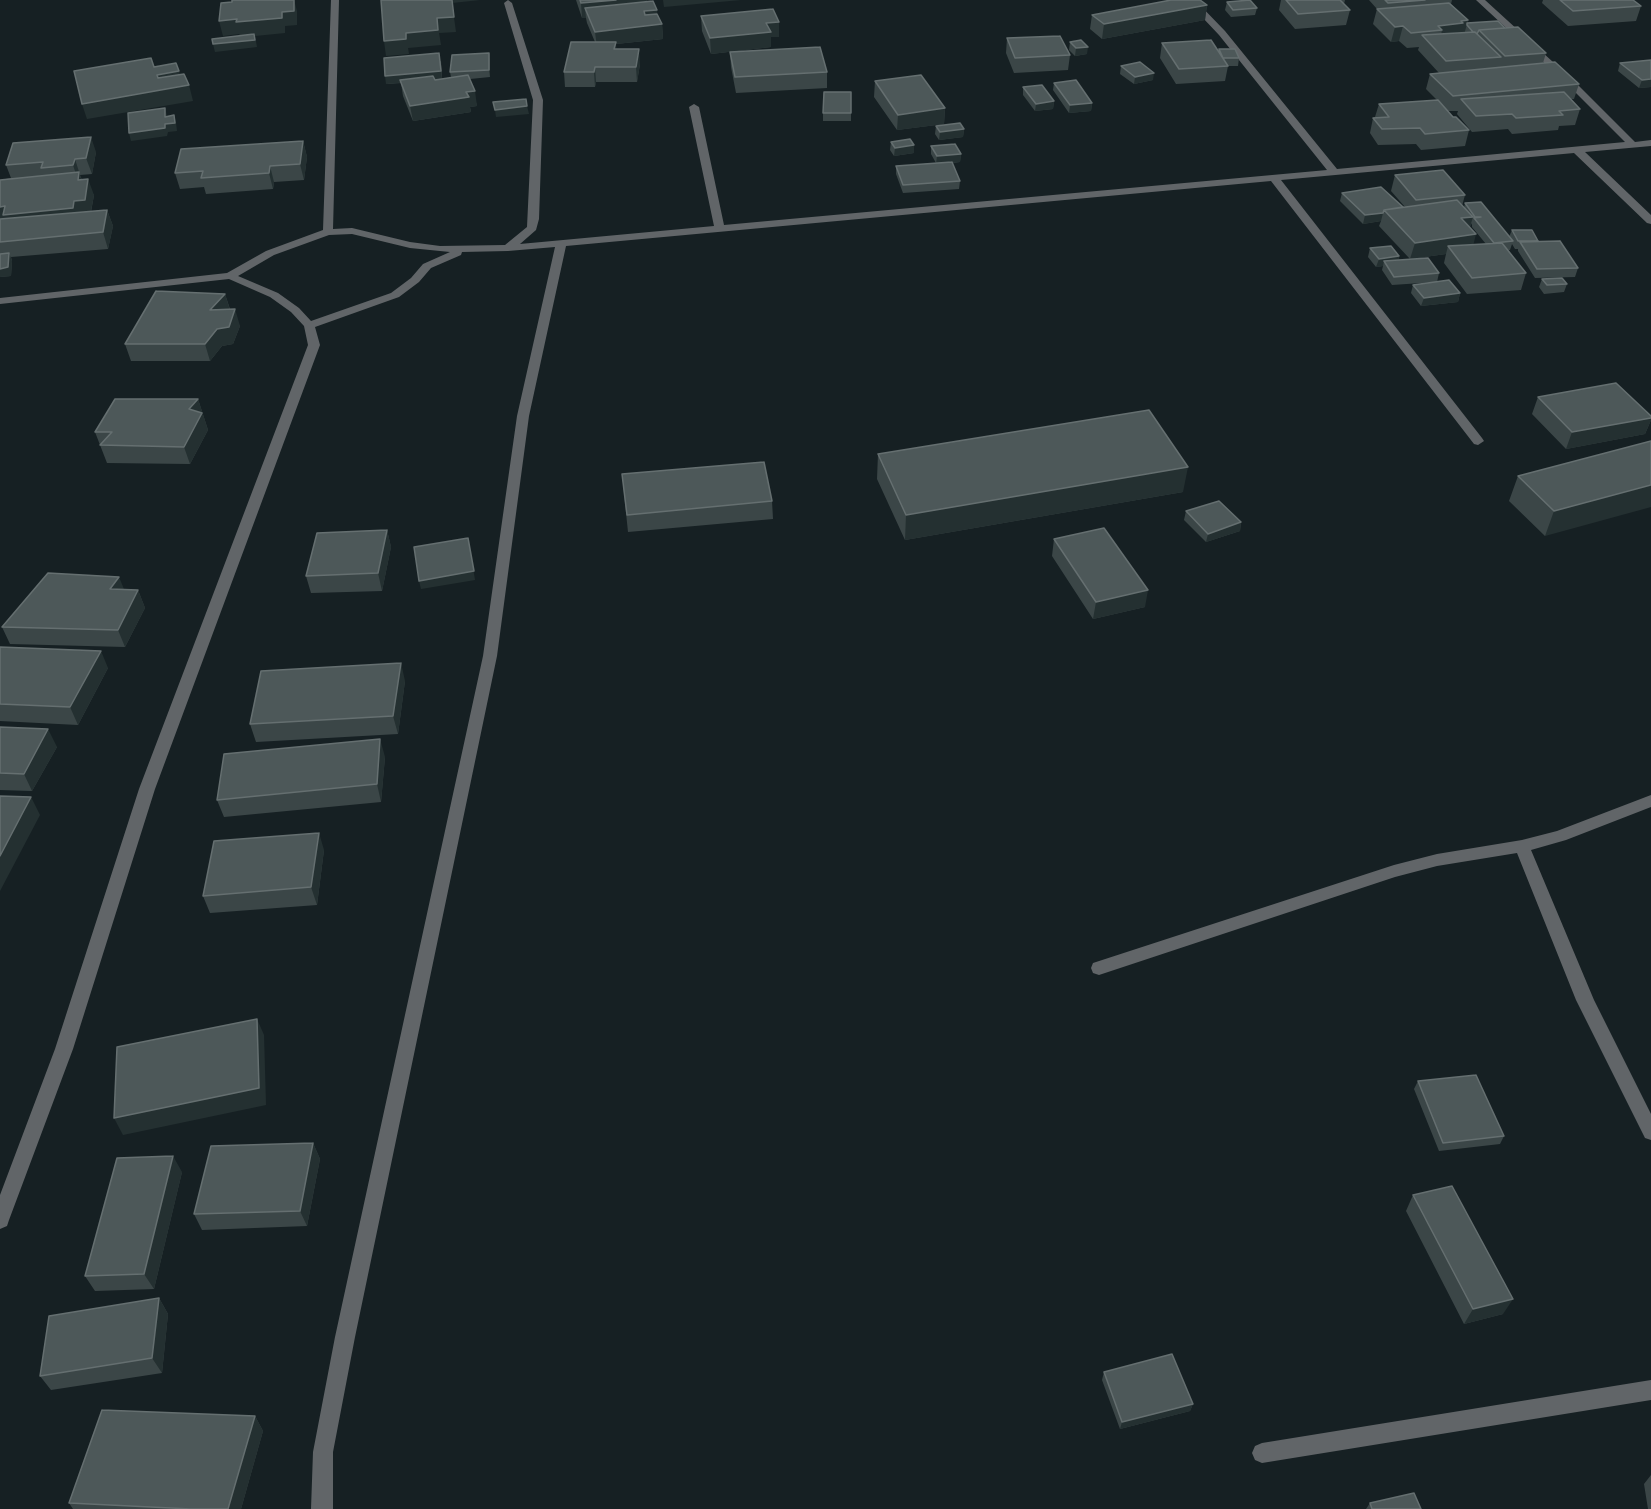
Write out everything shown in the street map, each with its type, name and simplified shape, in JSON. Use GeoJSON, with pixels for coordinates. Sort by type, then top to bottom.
{"type":"FeatureCollection","features":[{"type":"Feature","properties":{"kind":"street"},"geometry":{"type":"LineString","coordinates":[[328,232],[335,0]]}},
{"type":"Feature","properties":{"kind":"street"},"geometry":{"type":"LineString","coordinates":[[1190,0],[1222,33],[1334,172]]}},
{"type":"Feature","properties":{"kind":"street"},"geometry":{"type":"LineString","coordinates":[[1480,0],[1573,85],[1634,145]]}},
{"type":"Feature","properties":{"kind":"street"},"geometry":{"type":"LineString","coordinates":[[507,248],[532,228],[534,219],[538,100],[508,3]]}},
{"type":"Feature","properties":{"kind":"street"},"geometry":{"type":"LineString","coordinates":[[694,107],[720,230]]}},
{"type":"Feature","properties":{"kind":"street"},"geometry":{"type":"LineString","coordinates":[[0,301],[230,276],[270,253],[328,232],[352,231],[410,245],[440,249],[507,248],[1651,144]]}},
{"type":"Feature","properties":{"kind":"street"},"geometry":{"type":"LineString","coordinates":[[1578,150],[1651,221]]}},
{"type":"Feature","properties":{"kind":"street"},"geometry":{"type":"LineString","coordinates":[[1275,179],[1478,441]]}},
{"type":"Feature","properties":{"kind":"street"},"geometry":{"type":"LineString","coordinates":[[322,1509],[325,1440],[490,656],[523,416],[561,244]]}},
{"type":"Feature","properties":{"kind":"street"},"geometry":{"type":"LineString","coordinates":[[309,325],[395,295],[415,280],[427,266],[447,256],[477,248]]}},
{"type":"Feature","properties":{"kind":"street"},"geometry":{"type":"LineString","coordinates":[[0,1220],[64,1049],[147,789],[314,345],[309,325],[295,310],[274,295],[230,276]]}},
{"type":"Feature","properties":{"kind":"street"},"geometry":{"type":"LineString","coordinates":[[1099,968],[1394,871],[1437,860],[1522,846],[1560,836],[1651,801]]}},
{"type":"Feature","properties":{"kind":"street"},"geometry":{"type":"LineString","coordinates":[[1522,846],[1550,920],[1585,1000],[1651,1132]]}},
{"type":"Feature","properties":{"kind":"street"},"geometry":{"type":"LineString","coordinates":[[1262,1453],[1651,1390]]}},
{"type":"Feature","properties":{"kind":"building"},"geometry":{"type":"Polygon","coordinates":[[[232,0],[294,0],[294,11],[282,12],[282,18],[236,22],[237,19],[219,21],[221,3],[232,2],[232,0]]]}},
{"type":"Feature","properties":{"kind":"building"},"geometry":{"type":"Polygon","coordinates":[[[381,0],[452,0],[454,17],[437,18],[438,30],[406,33],[406,39],[384,41],[381,0]]]}},
{"type":"Feature","properties":{"kind":"building"},"geometry":{"type":"Polygon","coordinates":[[[580,0],[616,0],[581,3],[580,0]]]}},
{"type":"Feature","properties":{"kind":"building"},"geometry":{"type":"Polygon","coordinates":[[[1171,0],[1200,0],[1207,5],[1104,24],[1092,15],[1171,0]]]}},
{"type":"Feature","properties":{"kind":"building"},"geometry":{"type":"Polygon","coordinates":[[[1250,0],[1257,8],[1233,10],[1227,2],[1250,0]]]}},
{"type":"Feature","properties":{"kind":"building"},"geometry":{"type":"Polygon","coordinates":[[[1286,0],[1340,0],[1350,10],[1298,14],[1286,0]]]}},
{"type":"Feature","properties":{"kind":"building"},"geometry":{"type":"Polygon","coordinates":[[[1385,0],[1425,0],[1388,3],[1385,0]]]}},
{"type":"Feature","properties":{"kind":"building"},"geometry":{"type":"Polygon","coordinates":[[[1560,0],[1633,0],[1641,6],[1573,11],[1560,0]]]}},
{"type":"Feature","properties":{"kind":"building"},"geometry":{"type":"Polygon","coordinates":[[[653,1],[657,10],[644,11],[645,15],[657,14],[662,24],[595,32],[585,8],[653,1]]]}},
{"type":"Feature","properties":{"kind":"building"},"geometry":{"type":"Polygon","coordinates":[[[1449,3],[1468,20],[1461,21],[1463,23],[1438,26],[1442,30],[1411,33],[1403,26],[1395,27],[1377,9],[1449,3]]]}},
{"type":"Feature","properties":{"kind":"building"},"geometry":{"type":"Polygon","coordinates":[[[773,9],[779,22],[766,23],[771,32],[710,38],[701,16],[773,9]]]}},
{"type":"Feature","properties":{"kind":"building"},"geometry":{"type":"Polygon","coordinates":[[[1498,21],[1505,28],[1479,30],[1477,34],[1467,25],[1467,23],[1498,21]]]}},
{"type":"Feature","properties":{"kind":"building"},"geometry":{"type":"Polygon","coordinates":[[[1518,27],[1546,53],[1505,56],[1479,30],[1518,27]]]}},
{"type":"Feature","properties":{"kind":"building"},"geometry":{"type":"Polygon","coordinates":[[[1475,32],[1501,57],[1446,61],[1422,35],[1475,32]]]}},
{"type":"Feature","properties":{"kind":"building"},"geometry":{"type":"Polygon","coordinates":[[[254,34],[255,40],[213,44],[212,39],[254,34]]]}},
{"type":"Feature","properties":{"kind":"building"},"geometry":{"type":"Polygon","coordinates":[[[1060,36],[1070,55],[1015,58],[1007,38],[1060,36]]]}},
{"type":"Feature","properties":{"kind":"building"},"geometry":{"type":"Polygon","coordinates":[[[1081,40],[1088,47],[1076,48],[1070,42],[1081,40]]]}},
{"type":"Feature","properties":{"kind":"building"},"geometry":{"type":"Polygon","coordinates":[[[1211,40],[1228,66],[1179,69],[1162,43],[1211,40]]]}},
{"type":"Feature","properties":{"kind":"building"},"geometry":{"type":"Polygon","coordinates":[[[571,42],[616,42],[614,49],[639,49],[636,67],[595,67],[594,72],[564,72],[571,42]]]}},
{"type":"Feature","properties":{"kind":"building"},"geometry":{"type":"Polygon","coordinates":[[[820,47],[827,72],[735,77],[730,52],[820,47]]]}},
{"type":"Feature","properties":{"kind":"building"},"geometry":{"type":"Polygon","coordinates":[[[1219,49],[1235,49],[1239,58],[1223,58],[1219,49]]]}},
{"type":"Feature","properties":{"kind":"building"},"geometry":{"type":"Polygon","coordinates":[[[439,53],[441,71],[385,76],[384,58],[439,53]]]}},
{"type":"Feature","properties":{"kind":"building"},"geometry":{"type":"Polygon","coordinates":[[[489,53],[489,70],[450,72],[452,55],[489,53]]]}},
{"type":"Feature","properties":{"kind":"building"},"geometry":{"type":"Polygon","coordinates":[[[151,58],[154,67],[176,63],[179,71],[157,75],[158,78],[184,74],[189,85],[82,104],[74,71],[151,58]]]}},
{"type":"Feature","properties":{"kind":"building"},"geometry":{"type":"Polygon","coordinates":[[[1651,60],[1651,79],[1642,80],[1620,63],[1651,60]]]}},
{"type":"Feature","properties":{"kind":"building"},"geometry":{"type":"Polygon","coordinates":[[[1140,62],[1154,73],[1135,77],[1121,66],[1140,62]]]}},
{"type":"Feature","properties":{"kind":"building"},"geometry":{"type":"Polygon","coordinates":[[[1555,62],[1579,84],[1453,96],[1430,74],[1555,62]]]}},
{"type":"Feature","properties":{"kind":"building"},"geometry":{"type":"Polygon","coordinates":[[[468,75],[475,91],[466,92],[469,97],[410,106],[400,80],[433,76],[435,80],[468,75]]]}},
{"type":"Feature","properties":{"kind":"building"},"geometry":{"type":"Polygon","coordinates":[[[921,75],[945,108],[898,115],[875,81],[921,75]]]}},
{"type":"Feature","properties":{"kind":"building"},"geometry":{"type":"Polygon","coordinates":[[[1076,80],[1092,103],[1070,105],[1054,83],[1076,80]]]}},
{"type":"Feature","properties":{"kind":"building"},"geometry":{"type":"Polygon","coordinates":[[[1042,85],[1054,101],[1036,104],[1023,87],[1042,85]]]}},
{"type":"Feature","properties":{"kind":"building"},"geometry":{"type":"Polygon","coordinates":[[[824,92],[851,92],[851,113],[823,113],[824,92]]]}},
{"type":"Feature","properties":{"kind":"building"},"geometry":{"type":"Polygon","coordinates":[[[1564,92],[1580,109],[1559,111],[1563,115],[1516,118],[1512,114],[1476,116],[1461,99],[1564,92]]]}},
{"type":"Feature","properties":{"kind":"building"},"geometry":{"type":"Polygon","coordinates":[[[526,99],[527,106],[495,110],[493,102],[526,99]]]}},
{"type":"Feature","properties":{"kind":"building"},"geometry":{"type":"Polygon","coordinates":[[[1438,100],[1469,130],[1425,134],[1420,128],[1382,129],[1373,118],[1389,117],[1379,104],[1438,100]]]}},
{"type":"Feature","properties":{"kind":"building"},"geometry":{"type":"Polygon","coordinates":[[[165,108],[165,117],[174,115],[175,123],[165,124],[165,128],[129,133],[128,113],[165,108]]]}},
{"type":"Feature","properties":{"kind":"building"},"geometry":{"type":"Polygon","coordinates":[[[960,123],[964,129],[940,132],[936,126],[960,123]]]}},
{"type":"Feature","properties":{"kind":"building"},"geometry":{"type":"Polygon","coordinates":[[[91,137],[86,158],[75,159],[73,165],[41,168],[43,162],[6,165],[13,143],[91,137]]]}},
{"type":"Feature","properties":{"kind":"building"},"geometry":{"type":"Polygon","coordinates":[[[910,139],[914,145],[895,148],[891,142],[910,139]]]}},
{"type":"Feature","properties":{"kind":"building"},"geometry":{"type":"Polygon","coordinates":[[[303,141],[300,164],[270,166],[269,173],[201,178],[203,171],[175,173],[181,149],[303,141]]]}},
{"type":"Feature","properties":{"kind":"building"},"geometry":{"type":"Polygon","coordinates":[[[955,144],[961,154],[937,156],[931,146],[955,144]]]}},
{"type":"Feature","properties":{"kind":"building"},"geometry":{"type":"Polygon","coordinates":[[[952,162],[960,181],[903,185],[896,166],[952,162]]]}},
{"type":"Feature","properties":{"kind":"building"},"geometry":{"type":"Polygon","coordinates":[[[1443,170],[1465,195],[1416,200],[1395,175],[1443,170]]]}},
{"type":"Feature","properties":{"kind":"building"},"geometry":{"type":"Polygon","coordinates":[[[79,172],[78,180],[88,179],[85,200],[74,201],[73,208],[3,215],[5,206],[0,207],[0,180],[79,172]]]}},
{"type":"Feature","properties":{"kind":"building"},"geometry":{"type":"Polygon","coordinates":[[[1381,187],[1403,207],[1365,215],[1342,193],[1381,187]]]}},
{"type":"Feature","properties":{"kind":"building"},"geometry":{"type":"Polygon","coordinates":[[[1457,200],[1473,217],[1461,218],[1476,234],[1415,243],[1384,210],[1457,200]]]}},
{"type":"Feature","properties":{"kind":"building"},"geometry":{"type":"Polygon","coordinates":[[[1481,202],[1513,241],[1494,243],[1474,218],[1481,217],[1475,217],[1465,203],[1481,202]]]}},
{"type":"Feature","properties":{"kind":"building"},"geometry":{"type":"Polygon","coordinates":[[[107,210],[103,232],[0,242],[0,219],[107,210]]]}},
{"type":"Feature","properties":{"kind":"building"},"geometry":{"type":"Polygon","coordinates":[[[1512,230],[1532,230],[1538,241],[1518,241],[1512,230]]]}},
{"type":"Feature","properties":{"kind":"building"},"geometry":{"type":"Polygon","coordinates":[[[1560,241],[1578,268],[1537,269],[1520,242],[1560,241]]]}},
{"type":"Feature","properties":{"kind":"building"},"geometry":{"type":"Polygon","coordinates":[[[1502,243],[1526,273],[1472,278],[1448,246],[1502,243]]]}},
{"type":"Feature","properties":{"kind":"building"},"geometry":{"type":"Polygon","coordinates":[[[1391,246],[1399,256],[1379,259],[1370,248],[1391,246]]]}},
{"type":"Feature","properties":{"kind":"building"},"geometry":{"type":"Polygon","coordinates":[[[9,253],[8,267],[0,269],[0,254],[9,253]]]}},
{"type":"Feature","properties":{"kind":"building"},"geometry":{"type":"Polygon","coordinates":[[[1428,258],[1439,273],[1394,277],[1384,261],[1428,258]]]}},
{"type":"Feature","properties":{"kind":"building"},"geometry":{"type":"Polygon","coordinates":[[[1562,278],[1567,284],[1547,285],[1542,279],[1562,278]]]}},
{"type":"Feature","properties":{"kind":"building"},"geometry":{"type":"Polygon","coordinates":[[[1449,280],[1460,293],[1424,298],[1413,285],[1449,280]]]}},
{"type":"Feature","properties":{"kind":"building"},"geometry":{"type":"Polygon","coordinates":[[[156,291],[225,294],[210,310],[235,309],[229,327],[217,329],[205,344],[125,344],[156,291]]]}},
{"type":"Feature","properties":{"kind":"building"},"geometry":{"type":"Polygon","coordinates":[[[1616,383],[1651,418],[1572,432],[1538,397],[1616,383]]]}},
{"type":"Feature","properties":{"kind":"building"},"geometry":{"type":"Polygon","coordinates":[[[115,399],[198,399],[189,409],[202,413],[184,447],[100,445],[112,432],[95,432],[115,399]]]}},
{"type":"Feature","properties":{"kind":"building"},"geometry":{"type":"Polygon","coordinates":[[[1149,410],[1188,467],[906,515],[878,454],[1149,410]]]}},
{"type":"Feature","properties":{"kind":"building"},"geometry":{"type":"Polygon","coordinates":[[[1651,441],[1651,485],[1554,511],[1518,476],[1651,441]]]}},
{"type":"Feature","properties":{"kind":"building"},"geometry":{"type":"Polygon","coordinates":[[[764,462],[772,501],[627,515],[622,474],[764,462]]]}},
{"type":"Feature","properties":{"kind":"building"},"geometry":{"type":"Polygon","coordinates":[[[1219,501],[1241,522],[1208,534],[1186,511],[1219,501]]]}},
{"type":"Feature","properties":{"kind":"building"},"geometry":{"type":"Polygon","coordinates":[[[1104,528],[1148,590],[1096,602],[1054,539],[1104,528]]]}},
{"type":"Feature","properties":{"kind":"building"},"geometry":{"type":"Polygon","coordinates":[[[387,530],[378,573],[306,576],[317,533],[387,530]]]}},
{"type":"Feature","properties":{"kind":"building"},"geometry":{"type":"Polygon","coordinates":[[[468,538],[474,571],[419,581],[414,547],[468,538]]]}},
{"type":"Feature","properties":{"kind":"building"},"geometry":{"type":"Polygon","coordinates":[[[48,573],[119,577],[110,589],[138,590],[118,630],[2,627],[48,573]]]}},
{"type":"Feature","properties":{"kind":"building"},"geometry":{"type":"Polygon","coordinates":[[[0,647],[101,651],[70,707],[0,704],[0,647]]]}},
{"type":"Feature","properties":{"kind":"building"},"geometry":{"type":"Polygon","coordinates":[[[401,663],[393,716],[250,724],[261,671],[401,663]]]}},
{"type":"Feature","properties":{"kind":"building"},"geometry":{"type":"Polygon","coordinates":[[[0,727],[48,729],[24,774],[0,773],[0,727]]]}},
{"type":"Feature","properties":{"kind":"building"},"geometry":{"type":"Polygon","coordinates":[[[380,739],[377,784],[217,800],[224,754],[380,739]]]}},
{"type":"Feature","properties":{"kind":"building"},"geometry":{"type":"Polygon","coordinates":[[[0,796],[31,797],[0,856],[0,796]]]}},
{"type":"Feature","properties":{"kind":"building"},"geometry":{"type":"Polygon","coordinates":[[[319,833],[311,887],[203,896],[214,841],[319,833]]]}},
{"type":"Feature","properties":{"kind":"building"},"geometry":{"type":"Polygon","coordinates":[[[257,1019],[259,1088],[114,1118],[117,1047],[257,1019]]]}},
{"type":"Feature","properties":{"kind":"building"},"geometry":{"type":"Polygon","coordinates":[[[1476,1075],[1504,1136],[1443,1143],[1418,1081],[1476,1075]]]}},
{"type":"Feature","properties":{"kind":"building"},"geometry":{"type":"Polygon","coordinates":[[[313,1143],[300,1211],[194,1214],[211,1146],[313,1143]]]}},
{"type":"Feature","properties":{"kind":"building"},"geometry":{"type":"Polygon","coordinates":[[[173,1156],[144,1274],[85,1276],[117,1158],[173,1156]]]}},
{"type":"Feature","properties":{"kind":"building"},"geometry":{"type":"Polygon","coordinates":[[[1452,1186],[1513,1299],[1473,1309],[1413,1195],[1452,1186]]]}},
{"type":"Feature","properties":{"kind":"building"},"geometry":{"type":"Polygon","coordinates":[[[159,1298],[152,1358],[40,1376],[49,1316],[159,1298]]]}},
{"type":"Feature","properties":{"kind":"building"},"geometry":{"type":"Polygon","coordinates":[[[1172,1354],[1193,1404],[1122,1422],[1104,1372],[1172,1354]]]}},
{"type":"Feature","properties":{"kind":"building"},"geometry":{"type":"Polygon","coordinates":[[[102,1410],[255,1416],[228,1509],[69,1503],[102,1410]]]}},
{"type":"Feature","properties":{"kind":"building"},"geometry":{"type":"Polygon","coordinates":[[[1414,1493],[1421,1509],[1372,1509],[1370,1503],[1414,1493]]]}}]}
